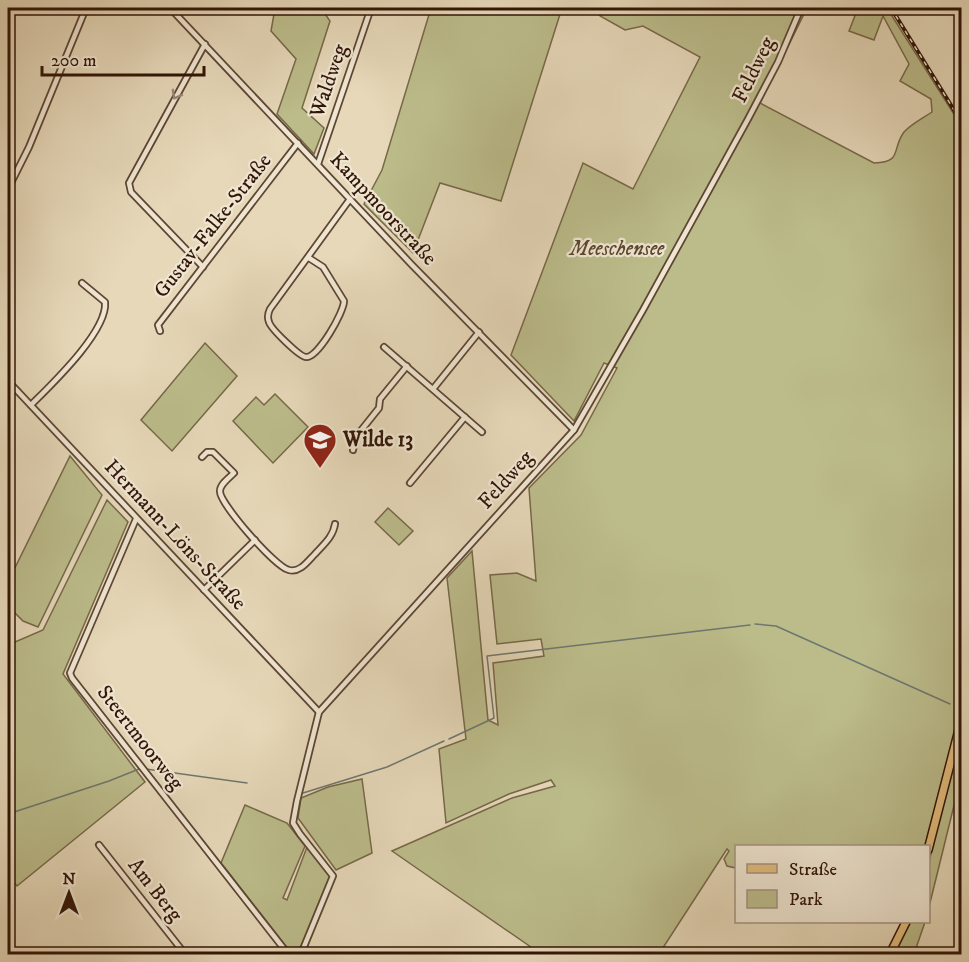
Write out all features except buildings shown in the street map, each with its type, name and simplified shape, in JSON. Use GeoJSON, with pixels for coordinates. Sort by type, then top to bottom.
{"type":"FeatureCollection","features":[{"type":"Feature","properties":{"kind":"main road"},"geometry":{"type":"LineString","coordinates":[[929,845],[962,718]]}},
{"type":"Feature","properties":{"kind":"main road"},"geometry":{"type":"LineString","coordinates":[[890,954],[905,923]]}},
{"type":"Feature","properties":{"kind":"street"},"geometry":{"type":"LineString","coordinates":[[8,189],[29,147],[86,8]]}},
{"type":"Feature","properties":{"kind":"street","name":"Kampmoorstraße"},"geometry":{"type":"LineString","coordinates":[[170,8],[350,199],[574,430]]}},
{"type":"Feature","properties":{"kind":"street","name":"Waldweg"},"geometry":{"type":"LineString","coordinates":[[318,164],[371,8]]}},
{"type":"Feature","properties":{"kind":"street","name":"Feldweg"},"geometry":{"type":"LineString","coordinates":[[301,954],[333,876],[293,823],[319,712],[574,430],[748,119],[778,62],[801,8]]}},
{"type":"Feature","properties":{"kind":"street"},"geometry":{"type":"LineString","coordinates":[[203,267],[131,192],[129,183],[205,44]]}},
{"type":"Feature","properties":{"kind":"street","name":"Gustav-Falke-Straße"},"geometry":{"type":"LineString","coordinates":[[160,331],[158,325],[298,143]]}},
{"type":"Feature","properties":{"kind":"street"},"geometry":{"type":"LineString","coordinates":[[309,258],[323,267],[344,301],[342,314],[324,341],[311,356],[305,357],[298,354],[273,329],[268,316],[270,309],[350,199]]}},
{"type":"Feature","properties":{"kind":"street"},"geometry":{"type":"LineString","coordinates":[[31,405],[73,362],[98,327],[103,316],[105,303],[82,283]]}},
{"type":"Feature","properties":{"kind":"street"},"geometry":{"type":"LineString","coordinates":[[433,389],[479,332]]}},
{"type":"Feature","properties":{"kind":"street"},"geometry":{"type":"LineString","coordinates":[[384,347],[482,432]]}},
{"type":"Feature","properties":{"kind":"street"},"geometry":{"type":"LineString","coordinates":[[352,450],[355,438],[379,408],[381,399],[406,366]]}},
{"type":"Feature","properties":{"kind":"street","name":"Hermann-Löns-Straße"},"geometry":{"type":"LineString","coordinates":[[8,381],[319,712]]}},
{"type":"Feature","properties":{"kind":"street"},"geometry":{"type":"LineString","coordinates":[[410,483],[465,417]]}},
{"type":"Feature","properties":{"kind":"street"},"geometry":{"type":"LineString","coordinates":[[202,457],[207,452],[213,452],[234,473],[220,486],[219,493],[228,508],[280,567],[292,571],[303,566],[333,534],[335,524]]}},
{"type":"Feature","properties":{"kind":"street","name":"Steertmoorweg"},"geometry":{"type":"LineString","coordinates":[[136,519],[70,673],[79,688],[288,954]]}},
{"type":"Feature","properties":{"kind":"street"},"geometry":{"type":"LineString","coordinates":[[204,590],[255,540]]}},
{"type":"Feature","properties":{"kind":"street","name":"Am Berg"},"geometry":{"type":"LineString","coordinates":[[99,845],[185,954]]}},
{"type":"Feature","properties":{"kind":"green space"},"geometry":{"type":"Polygon","coordinates":[[[275,8],[321,8],[330,21],[302,108],[324,128],[314,154],[277,114],[296,59],[271,31],[275,8]]]}},
{"type":"Feature","properties":{"kind":"green space"},"geometry":{"type":"Polygon","coordinates":[[[431,8],[562,8],[501,201],[440,183],[413,253],[364,204],[382,170],[431,8]]]}},
{"type":"Feature","properties":{"kind":"green space","name":"Meeschensee"},"geometry":{"type":"Polygon","coordinates":[[[592,8],[807,8],[760,103],[874,163],[893,157],[904,132],[932,112],[931,99],[900,81],[909,64],[883,16],[874,40],[849,31],[858,8],[887,8],[962,127],[962,704],[926,845],[735,845],[735,868],[727,866],[724,859],[729,851],[727,849],[659,954],[541,954],[392,851],[512,798],[555,786],[551,780],[509,794],[446,823],[439,749],[466,739],[447,578],[472,551],[488,720],[498,725],[493,663],[544,656],[541,639],[497,644],[490,575],[517,573],[536,581],[529,488],[581,435],[617,368],[604,363],[574,421],[511,355],[583,163],[633,189],[700,57],[643,26],[625,30],[600,16],[592,8]]]}},
{"type":"Feature","properties":{"kind":"green space"},"geometry":{"type":"Polygon","coordinates":[[[205,343],[237,376],[172,451],[141,420],[205,343]]]}},
{"type":"Feature","properties":{"kind":"green space"},"geometry":{"type":"Polygon","coordinates":[[[275,394],[308,427],[273,463],[233,421],[256,397],[264,405],[275,394]]]}},
{"type":"Feature","properties":{"kind":"green space"},"geometry":{"type":"Polygon","coordinates":[[[70,456],[102,495],[38,627],[23,621],[8,608],[8,582],[70,456]]]}},
{"type":"Feature","properties":{"kind":"green space"},"geometry":{"type":"Polygon","coordinates":[[[107,500],[128,522],[63,674],[145,782],[17,886],[8,875],[8,645],[43,630],[107,500]]]}},
{"type":"Feature","properties":{"kind":"green space"},"geometry":{"type":"Polygon","coordinates":[[[388,508],[413,531],[399,545],[375,522],[388,508]]]}},
{"type":"Feature","properties":{"kind":"green space"},"geometry":{"type":"Polygon","coordinates":[[[961,730],[961,777],[930,903],[930,858],[961,730]]]}},
{"type":"Feature","properties":{"kind":"green space"},"geometry":{"type":"Polygon","coordinates":[[[362,779],[372,853],[336,870],[298,818],[301,798],[328,787],[362,779]]]}},
{"type":"Feature","properties":{"kind":"green space"},"geometry":{"type":"Polygon","coordinates":[[[245,805],[287,823],[305,846],[283,898],[287,900],[307,847],[330,876],[298,954],[292,954],[221,863],[245,805]]]}},
{"type":"Feature","properties":{"kind":"green space"},"geometry":{"type":"Polygon","coordinates":[[[909,923],[925,923],[914,954],[894,954],[909,923]]]}},
{"type":"Feature","properties":{"kind":"waterway"},"geometry":{"type":"LineString","coordinates":[[755,624],[776,626],[950,704]]}},
{"type":"Feature","properties":{"kind":"waterway"},"geometry":{"type":"LineString","coordinates":[[449,739],[494,718],[487,656],[750,625]]}},
{"type":"Feature","properties":{"kind":"waterway"},"geometry":{"type":"LineString","coordinates":[[303,793],[387,767],[444,741]]}},
{"type":"Feature","properties":{"kind":"waterway"},"geometry":{"type":"LineString","coordinates":[[8,814],[139,769]]}},
{"type":"Feature","properties":{"kind":"waterway"},"geometry":{"type":"LineString","coordinates":[[146,769],[247,783]]}},
{"type":"Feature","properties":{"kind":"railway"},"geometry":{"type":"LineString","coordinates":[[891,8],[962,123]]}},
{"type":"Feature","properties":{"kind":"place","name":"Wilde 13"},"geometry":{"type":"Point","coordinates":[320,469]}}]}
